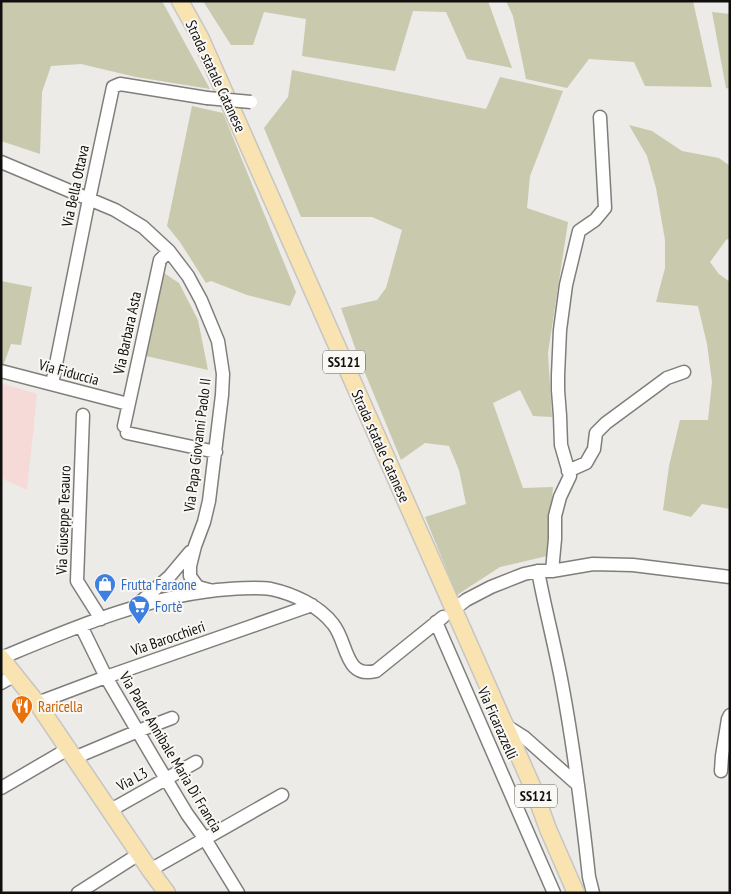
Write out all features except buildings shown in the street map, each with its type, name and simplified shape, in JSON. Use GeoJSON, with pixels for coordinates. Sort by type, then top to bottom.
{"type":"FeatureCollection","features":[{"type":"Feature","properties":{"kind":"main road","name":"Strada statale Catanese"},"geometry":{"type":"LineString","coordinates":[[180,1],[200,37],[533,788],[576,893]]}},
{"type":"Feature","properties":{"kind":"main road"},"geometry":{"type":"LineString","coordinates":[[1,658],[8,679],[37,704],[167,893]]}},
{"type":"Feature","properties":{"kind":"street","name":"Via Bella Ottava"},"geometry":{"type":"LineString","coordinates":[[52,384],[113,88],[120,84],[207,98],[251,102]]}},
{"type":"Feature","properties":{"kind":"street"},"geometry":{"type":"LineString","coordinates":[[552,571],[555,516],[560,497],[570,476],[561,445],[558,390],[560,330],[566,285],[578,231],[595,220],[605,208],[600,118]]}},
{"type":"Feature","properties":{"kind":"street","name":"Via Papa Giovanni Paolo II"},"geometry":{"type":"LineString","coordinates":[[1,162],[115,210],[143,227],[169,251],[188,276],[201,300],[218,341],[222,381],[216,452],[207,508],[195,546]]}},
{"type":"Feature","properties":{"kind":"street","name":"Via Barbara Asta"},"geometry":{"type":"LineString","coordinates":[[169,251],[160,260],[128,404],[125,429],[216,452]]}},
{"type":"Feature","properties":{"kind":"street","name":"Via Fiduccia"},"geometry":{"type":"LineString","coordinates":[[1,371],[128,404]]}},
{"type":"Feature","properties":{"kind":"street"},"geometry":{"type":"LineString","coordinates":[[568,471],[586,463],[594,449],[596,433],[606,423],[667,378],[684,372]]}},
{"type":"Feature","properties":{"kind":"street","name":"Via Giuseppe Tesauro"},"geometry":{"type":"LineString","coordinates":[[83,415],[77,581],[100,619]]}},
{"type":"Feature","properties":{"kind":"street"},"geometry":{"type":"LineString","coordinates":[[135,607],[177,568],[195,546]]}},
{"type":"Feature","properties":{"kind":"street"},"geometry":{"type":"LineString","coordinates":[[182,596],[187,589],[195,546]]}},
{"type":"Feature","properties":{"kind":"street"},"geometry":{"type":"LineString","coordinates":[[460,604],[492,587],[524,574],[593,564],[633,565],[730,577]]}},
{"type":"Feature","properties":{"kind":"street"},"geometry":{"type":"LineString","coordinates":[[177,568],[184,570],[198,587],[208,590]]}},
{"type":"Feature","properties":{"kind":"street"},"geometry":{"type":"LineString","coordinates":[[538,571],[562,681],[578,785],[589,877],[593,893]]}},
{"type":"Feature","properties":{"kind":"street"},"geometry":{"type":"LineString","coordinates":[[1,658],[61,633],[135,607],[208,590],[256,588],[272,590],[295,597],[312,605]]}},
{"type":"Feature","properties":{"kind":"street","name":"Via Ficarazzelli"},"geometry":{"type":"LineString","coordinates":[[312,605],[321,611],[339,632],[354,667],[359,671],[367,673],[376,671],[440,620],[554,893]]}},
{"type":"Feature","properties":{"kind":"street","name":"Via Barocchieri"},"geometry":{"type":"LineString","coordinates":[[37,704],[106,677],[312,605]]}},
{"type":"Feature","properties":{"kind":"street","name":"Via Padre Annibale Maria Di Francia"},"geometry":{"type":"LineString","coordinates":[[81,626],[106,677],[187,814],[205,839],[238,893]]}},
{"type":"Feature","properties":{"kind":"street"},"geometry":{"type":"LineString","coordinates":[[721,771],[730,715]]}},
{"type":"Feature","properties":{"kind":"street"},"geometry":{"type":"LineString","coordinates":[[1,788],[71,753],[172,718]]}},
{"type":"Feature","properties":{"kind":"street"},"geometry":{"type":"LineString","coordinates":[[505,725],[524,737],[578,785]]}},
{"type":"Feature","properties":{"kind":"street","name":"Via L3"},"geometry":{"type":"LineString","coordinates":[[110,810],[196,762]]}},
{"type":"Feature","properties":{"kind":"street"},"geometry":{"type":"LineString","coordinates":[[150,870],[282,795]]}},
{"type":"Feature","properties":{"kind":"street"},"geometry":{"type":"LineString","coordinates":[[78,893],[139,854]]}},
{"type":"Feature","properties":{"kind":"street"},"geometry":{"type":"LineString","coordinates":[[547,877],[565,868]]}},
{"type":"Feature","properties":{"kind":"shaded area"},"geometry":{"type":"Polygon","coordinates":[[[1,383],[37,394],[27,490],[1,478],[1,383]]]}},
{"type":"Feature","properties":{"kind":"green space"},"geometry":{"type":"Polygon","coordinates":[[[1,1],[162,1],[210,89],[136,77],[81,64],[51,66],[42,92],[40,154],[1,141],[1,1]]]}},
{"type":"Feature","properties":{"kind":"green space"},"geometry":{"type":"Polygon","coordinates":[[[203,1],[488,1],[512,68],[467,59],[446,12],[413,11],[395,71],[302,56],[306,19],[264,12],[253,45],[231,45],[203,1]]]}},
{"type":"Feature","properties":{"kind":"green space"},"geometry":{"type":"Polygon","coordinates":[[[506,1],[693,1],[712,87],[645,86],[634,62],[589,59],[567,88],[526,79],[513,16],[506,1]]]}},
{"type":"Feature","properties":{"kind":"green space"},"geometry":{"type":"Polygon","coordinates":[[[712,12],[730,14],[730,89],[726,88],[712,12]]]}},
{"type":"Feature","properties":{"kind":"green space"},"geometry":{"type":"Polygon","coordinates":[[[292,70],[486,109],[500,77],[563,91],[530,176],[527,208],[568,222],[548,353],[552,417],[533,416],[520,390],[493,403],[523,488],[553,487],[547,556],[500,567],[457,595],[425,517],[466,504],[459,470],[449,446],[425,443],[401,460],[358,356],[341,308],[377,300],[386,288],[402,230],[372,217],[301,217],[264,128],[288,97],[292,70]]]}},
{"type":"Feature","properties":{"kind":"green space"},"geometry":{"type":"Polygon","coordinates":[[[192,106],[223,113],[296,292],[290,306],[247,295],[211,281],[206,283],[180,242],[167,226],[192,106]]]}},
{"type":"Feature","properties":{"kind":"green space"},"geometry":{"type":"Polygon","coordinates":[[[629,125],[652,131],[682,151],[719,158],[730,166],[730,238],[726,240],[710,262],[719,274],[730,282],[730,509],[702,504],[691,517],[663,510],[669,466],[680,420],[708,420],[712,382],[707,344],[698,306],[656,302],[665,268],[665,240],[656,188],[647,156],[629,125]]]}},
{"type":"Feature","properties":{"kind":"green space"},"geometry":{"type":"Polygon","coordinates":[[[164,273],[179,283],[198,320],[208,370],[146,356],[164,273]]]}},
{"type":"Feature","properties":{"kind":"green space"},"geometry":{"type":"Polygon","coordinates":[[[1,281],[32,287],[21,345],[11,344],[3,366],[1,365],[1,281]]]}},
{"type":"Feature","properties":{"kind":"place","name":"Frutta Faraone"},"geometry":{"type":"Point","coordinates":[105,603]}},
{"type":"Feature","properties":{"kind":"place","name":"Fortè"},"geometry":{"type":"Point","coordinates":[139,625]}},
{"type":"Feature","properties":{"kind":"place","name":"Raricella"},"geometry":{"type":"Point","coordinates":[22,725]}}]}
